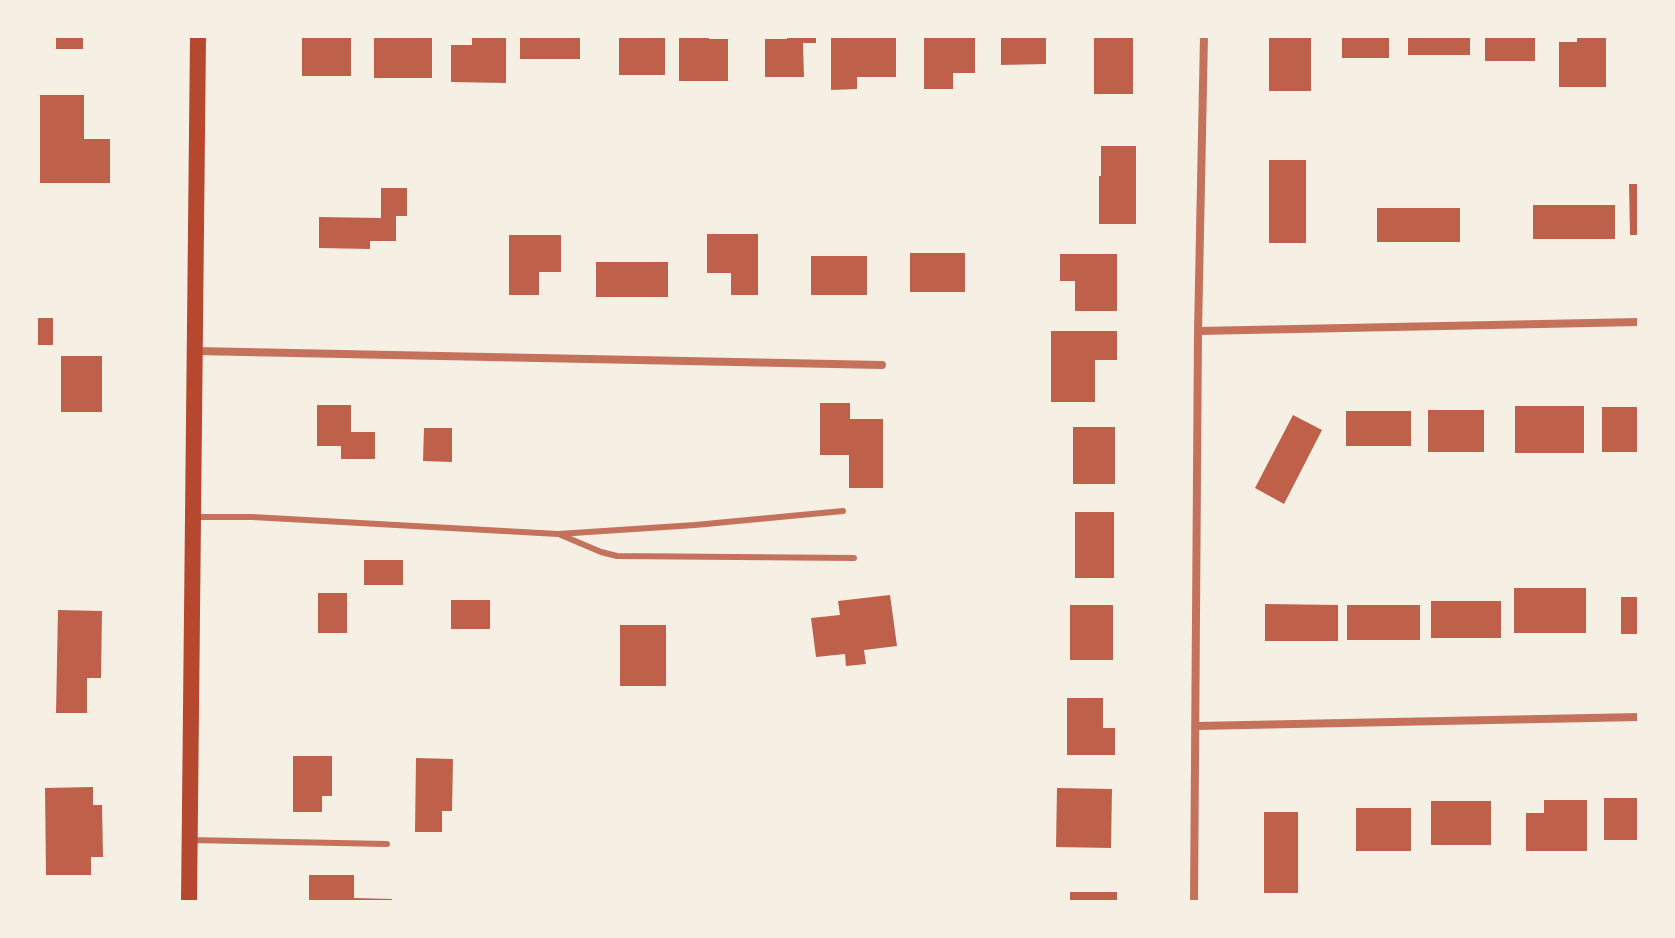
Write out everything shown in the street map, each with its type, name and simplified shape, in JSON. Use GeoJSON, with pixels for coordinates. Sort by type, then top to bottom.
{"type":"FeatureCollection","features":[{"type":"Feature","properties":{"kind":"main road"},"geometry":{"type":"LineString","coordinates":[[189,902],[198,36]]}},
{"type":"Feature","properties":{"kind":"street"},"geometry":{"type":"LineString","coordinates":[[1194,902],[1198,331],[1204,36]]}},
{"type":"Feature","properties":{"kind":"street"},"geometry":{"type":"LineString","coordinates":[[1198,331],[1639,322]]}},
{"type":"Feature","properties":{"kind":"street"},"geometry":{"type":"LineString","coordinates":[[194,351],[882,365]]}},
{"type":"Feature","properties":{"kind":"street"},"geometry":{"type":"LineString","coordinates":[[1196,726],[1639,717]]}},
{"type":"Feature","properties":{"kind":"lane"},"geometry":{"type":"LineString","coordinates":[[193,517],[252,517],[558,534],[843,511]]}},
{"type":"Feature","properties":{"kind":"lane"},"geometry":{"type":"LineString","coordinates":[[558,534],[617,556],[854,558]]}},
{"type":"Feature","properties":{"kind":"lane"},"geometry":{"type":"LineString","coordinates":[[190,840],[387,844]]}},
{"type":"Feature","properties":{"kind":"building"},"geometry":{"type":"Polygon","coordinates":[[[56,36],[83,36],[83,49],[56,49],[56,36]]]}},
{"type":"Feature","properties":{"kind":"building"},"geometry":{"type":"Polygon","coordinates":[[[302,36],[351,36],[351,76],[302,76],[302,36]]]}},
{"type":"Feature","properties":{"kind":"building"},"geometry":{"type":"Polygon","coordinates":[[[374,36],[432,36],[432,78],[374,78],[374,36]]]}},
{"type":"Feature","properties":{"kind":"building"},"geometry":{"type":"Polygon","coordinates":[[[472,36],[506,36],[506,83],[451,82],[451,45],[472,45],[472,36]]]}},
{"type":"Feature","properties":{"kind":"building"},"geometry":{"type":"Polygon","coordinates":[[[520,36],[580,36],[580,59],[520,59],[520,36]]]}},
{"type":"Feature","properties":{"kind":"building"},"geometry":{"type":"Polygon","coordinates":[[[619,36],[665,36],[665,75],[619,75],[619,36]]]}},
{"type":"Feature","properties":{"kind":"building"},"geometry":{"type":"Polygon","coordinates":[[[679,36],[728,39],[728,81],[679,81],[679,36]]]}},
{"type":"Feature","properties":{"kind":"building"},"geometry":{"type":"Polygon","coordinates":[[[787,36],[816,36],[816,43],[803,43],[804,77],[765,77],[765,39],[787,39],[787,36]]]}},
{"type":"Feature","properties":{"kind":"building"},"geometry":{"type":"Polygon","coordinates":[[[831,36],[896,36],[896,77],[857,77],[857,89],[831,90],[831,36]]]}},
{"type":"Feature","properties":{"kind":"building"},"geometry":{"type":"Polygon","coordinates":[[[975,36],[975,73],[953,73],[953,89],[924,89],[924,37],[975,36]]]}},
{"type":"Feature","properties":{"kind":"building"},"geometry":{"type":"Polygon","coordinates":[[[1001,36],[1046,36],[1046,64],[1001,65],[1001,36]]]}},
{"type":"Feature","properties":{"kind":"building"},"geometry":{"type":"Polygon","coordinates":[[[1094,36],[1133,36],[1133,94],[1094,94],[1094,36]]]}},
{"type":"Feature","properties":{"kind":"building"},"geometry":{"type":"Polygon","coordinates":[[[1269,36],[1311,36],[1311,91],[1269,91],[1269,36]]]}},
{"type":"Feature","properties":{"kind":"building"},"geometry":{"type":"Polygon","coordinates":[[[1342,36],[1389,36],[1389,58],[1342,58],[1342,36]]]}},
{"type":"Feature","properties":{"kind":"building"},"geometry":{"type":"Polygon","coordinates":[[[1408,36],[1470,36],[1470,55],[1408,55],[1408,36]]]}},
{"type":"Feature","properties":{"kind":"building"},"geometry":{"type":"Polygon","coordinates":[[[1485,36],[1535,36],[1535,61],[1485,61],[1485,36]]]}},
{"type":"Feature","properties":{"kind":"building"},"geometry":{"type":"Polygon","coordinates":[[[1577,36],[1606,36],[1606,87],[1559,87],[1559,42],[1577,42],[1577,36]]]}},
{"type":"Feature","properties":{"kind":"building"},"geometry":{"type":"Polygon","coordinates":[[[40,95],[84,95],[84,139],[110,139],[110,183],[40,183],[40,95]]]}},
{"type":"Feature","properties":{"kind":"building"},"geometry":{"type":"Polygon","coordinates":[[[1101,146],[1136,146],[1136,224],[1099,224],[1101,146]]]}},
{"type":"Feature","properties":{"kind":"building"},"geometry":{"type":"Polygon","coordinates":[[[1269,160],[1306,160],[1306,243],[1269,243],[1269,160]]]}},
{"type":"Feature","properties":{"kind":"building"},"geometry":{"type":"Polygon","coordinates":[[[1629,184],[1639,184],[1639,235],[1630,235],[1629,184]]]}},
{"type":"Feature","properties":{"kind":"building"},"geometry":{"type":"Polygon","coordinates":[[[381,188],[407,188],[407,216],[396,216],[396,241],[370,241],[370,249],[319,248],[319,217],[381,218],[381,188]]]}},
{"type":"Feature","properties":{"kind":"building"},"geometry":{"type":"Polygon","coordinates":[[[1533,205],[1615,205],[1615,239],[1533,239],[1533,205]]]}},
{"type":"Feature","properties":{"kind":"building"},"geometry":{"type":"Polygon","coordinates":[[[1377,208],[1460,208],[1460,242],[1377,242],[1377,208]]]}},
{"type":"Feature","properties":{"kind":"building"},"geometry":{"type":"Polygon","coordinates":[[[707,234],[758,234],[758,295],[731,295],[731,273],[707,273],[707,234]]]}},
{"type":"Feature","properties":{"kind":"building"},"geometry":{"type":"Polygon","coordinates":[[[509,235],[561,235],[561,272],[539,272],[539,295],[509,295],[509,235]]]}},
{"type":"Feature","properties":{"kind":"building"},"geometry":{"type":"Polygon","coordinates":[[[910,253],[965,253],[965,292],[910,292],[910,253]]]}},
{"type":"Feature","properties":{"kind":"building"},"geometry":{"type":"Polygon","coordinates":[[[1060,254],[1117,254],[1117,311],[1075,311],[1075,281],[1060,281],[1060,254]]]}},
{"type":"Feature","properties":{"kind":"building"},"geometry":{"type":"Polygon","coordinates":[[[811,256],[867,256],[867,295],[811,295],[811,256]]]}},
{"type":"Feature","properties":{"kind":"building"},"geometry":{"type":"Polygon","coordinates":[[[596,262],[668,262],[668,297],[596,297],[596,262]]]}},
{"type":"Feature","properties":{"kind":"building"},"geometry":{"type":"Polygon","coordinates":[[[36,318],[53,318],[53,345],[36,345],[36,318]]]}},
{"type":"Feature","properties":{"kind":"building"},"geometry":{"type":"Polygon","coordinates":[[[1051,331],[1117,331],[1117,360],[1095,360],[1095,402],[1051,402],[1051,331]]]}},
{"type":"Feature","properties":{"kind":"building"},"geometry":{"type":"Polygon","coordinates":[[[61,356],[102,356],[102,412],[61,412],[61,356]]]}},
{"type":"Feature","properties":{"kind":"building"},"geometry":{"type":"Polygon","coordinates":[[[820,403],[850,403],[850,419],[883,419],[883,488],[849,488],[849,455],[820,455],[820,403]]]}},
{"type":"Feature","properties":{"kind":"building"},"geometry":{"type":"Polygon","coordinates":[[[317,405],[351,405],[351,432],[375,432],[375,459],[341,459],[341,446],[317,446],[317,405]]]}},
{"type":"Feature","properties":{"kind":"building"},"geometry":{"type":"Polygon","coordinates":[[[1515,406],[1584,406],[1584,453],[1515,453],[1515,406]]]}},
{"type":"Feature","properties":{"kind":"building"},"geometry":{"type":"Polygon","coordinates":[[[1602,407],[1639,407],[1639,452],[1602,452],[1602,407]]]}},
{"type":"Feature","properties":{"kind":"building"},"geometry":{"type":"Polygon","coordinates":[[[1428,410],[1484,410],[1484,452],[1428,452],[1428,410]]]}},
{"type":"Feature","properties":{"kind":"building"},"geometry":{"type":"Polygon","coordinates":[[[1346,411],[1411,411],[1411,446],[1346,446],[1346,411]]]}},
{"type":"Feature","properties":{"kind":"building"},"geometry":{"type":"Polygon","coordinates":[[[1293,415],[1322,430],[1284,504],[1255,488],[1293,415]]]}},
{"type":"Feature","properties":{"kind":"building"},"geometry":{"type":"Polygon","coordinates":[[[1073,427],[1115,427],[1115,484],[1073,484],[1073,427]]]}},
{"type":"Feature","properties":{"kind":"building"},"geometry":{"type":"Polygon","coordinates":[[[424,428],[452,428],[452,462],[423,461],[424,428]]]}},
{"type":"Feature","properties":{"kind":"building"},"geometry":{"type":"Polygon","coordinates":[[[1075,512],[1114,512],[1114,578],[1075,578],[1075,512]]]}},
{"type":"Feature","properties":{"kind":"building"},"geometry":{"type":"Polygon","coordinates":[[[364,560],[403,560],[403,585],[364,585],[364,560]]]}},
{"type":"Feature","properties":{"kind":"building"},"geometry":{"type":"Polygon","coordinates":[[[1514,588],[1586,588],[1586,633],[1514,633],[1514,588]]]}},
{"type":"Feature","properties":{"kind":"building"},"geometry":{"type":"Polygon","coordinates":[[[318,593],[347,593],[347,633],[318,633],[318,593]]]}},
{"type":"Feature","properties":{"kind":"building"},"geometry":{"type":"Polygon","coordinates":[[[890,595],[897,646],[864,650],[866,664],[846,666],[845,654],[816,657],[811,618],[840,615],[838,601],[890,595]]]}},
{"type":"Feature","properties":{"kind":"building"},"geometry":{"type":"Polygon","coordinates":[[[1621,597],[1639,597],[1639,634],[1621,634],[1621,597]]]}},
{"type":"Feature","properties":{"kind":"building"},"geometry":{"type":"Polygon","coordinates":[[[451,600],[490,600],[490,629],[451,629],[451,600]]]}},
{"type":"Feature","properties":{"kind":"building"},"geometry":{"type":"Polygon","coordinates":[[[1431,601],[1501,601],[1501,638],[1431,638],[1431,601]]]}},
{"type":"Feature","properties":{"kind":"building"},"geometry":{"type":"Polygon","coordinates":[[[1265,604],[1338,605],[1338,641],[1265,641],[1265,604]]]}},
{"type":"Feature","properties":{"kind":"building"},"geometry":{"type":"Polygon","coordinates":[[[1070,605],[1113,605],[1113,660],[1070,660],[1070,605]]]}},
{"type":"Feature","properties":{"kind":"building"},"geometry":{"type":"Polygon","coordinates":[[[1347,605],[1420,605],[1420,640],[1347,640],[1347,605]]]}},
{"type":"Feature","properties":{"kind":"building"},"geometry":{"type":"Polygon","coordinates":[[[58,610],[102,611],[101,678],[87,678],[87,713],[56,713],[58,610]]]}},
{"type":"Feature","properties":{"kind":"building"},"geometry":{"type":"Polygon","coordinates":[[[620,625],[666,625],[666,686],[620,686],[620,625]]]}},
{"type":"Feature","properties":{"kind":"building"},"geometry":{"type":"Polygon","coordinates":[[[1067,698],[1103,698],[1103,728],[1115,728],[1115,755],[1067,755],[1067,698]]]}},
{"type":"Feature","properties":{"kind":"building"},"geometry":{"type":"Polygon","coordinates":[[[293,756],[332,756],[332,796],[322,796],[322,812],[293,812],[293,756]]]}},
{"type":"Feature","properties":{"kind":"building"},"geometry":{"type":"Polygon","coordinates":[[[416,758],[453,759],[452,811],[442,811],[442,832],[415,832],[416,758]]]}},
{"type":"Feature","properties":{"kind":"building"},"geometry":{"type":"Polygon","coordinates":[[[93,787],[93,805],[102,805],[103,857],[91,857],[91,875],[46,875],[45,788],[93,787]]]}},
{"type":"Feature","properties":{"kind":"building"},"geometry":{"type":"Polygon","coordinates":[[[1057,788],[1112,789],[1111,848],[1056,847],[1057,788]]]}},
{"type":"Feature","properties":{"kind":"building"},"geometry":{"type":"Polygon","coordinates":[[[1604,798],[1639,798],[1639,840],[1604,840],[1604,798]]]}},
{"type":"Feature","properties":{"kind":"building"},"geometry":{"type":"Polygon","coordinates":[[[1544,800],[1587,800],[1587,851],[1526,851],[1526,813],[1544,813],[1544,800]]]}},
{"type":"Feature","properties":{"kind":"building"},"geometry":{"type":"Polygon","coordinates":[[[1431,801],[1491,801],[1491,845],[1431,845],[1431,801]]]}},
{"type":"Feature","properties":{"kind":"building"},"geometry":{"type":"Polygon","coordinates":[[[1356,808],[1411,808],[1411,851],[1356,851],[1356,808]]]}},
{"type":"Feature","properties":{"kind":"building"},"geometry":{"type":"Polygon","coordinates":[[[1264,812],[1298,812],[1298,893],[1264,893],[1264,812]]]}},
{"type":"Feature","properties":{"kind":"building"},"geometry":{"type":"Polygon","coordinates":[[[309,875],[354,875],[354,898],[392,899],[392,902],[309,902],[309,875]]]}},
{"type":"Feature","properties":{"kind":"building"},"geometry":{"type":"Polygon","coordinates":[[[1070,892],[1117,892],[1117,902],[1070,902],[1070,892]]]}}]}
